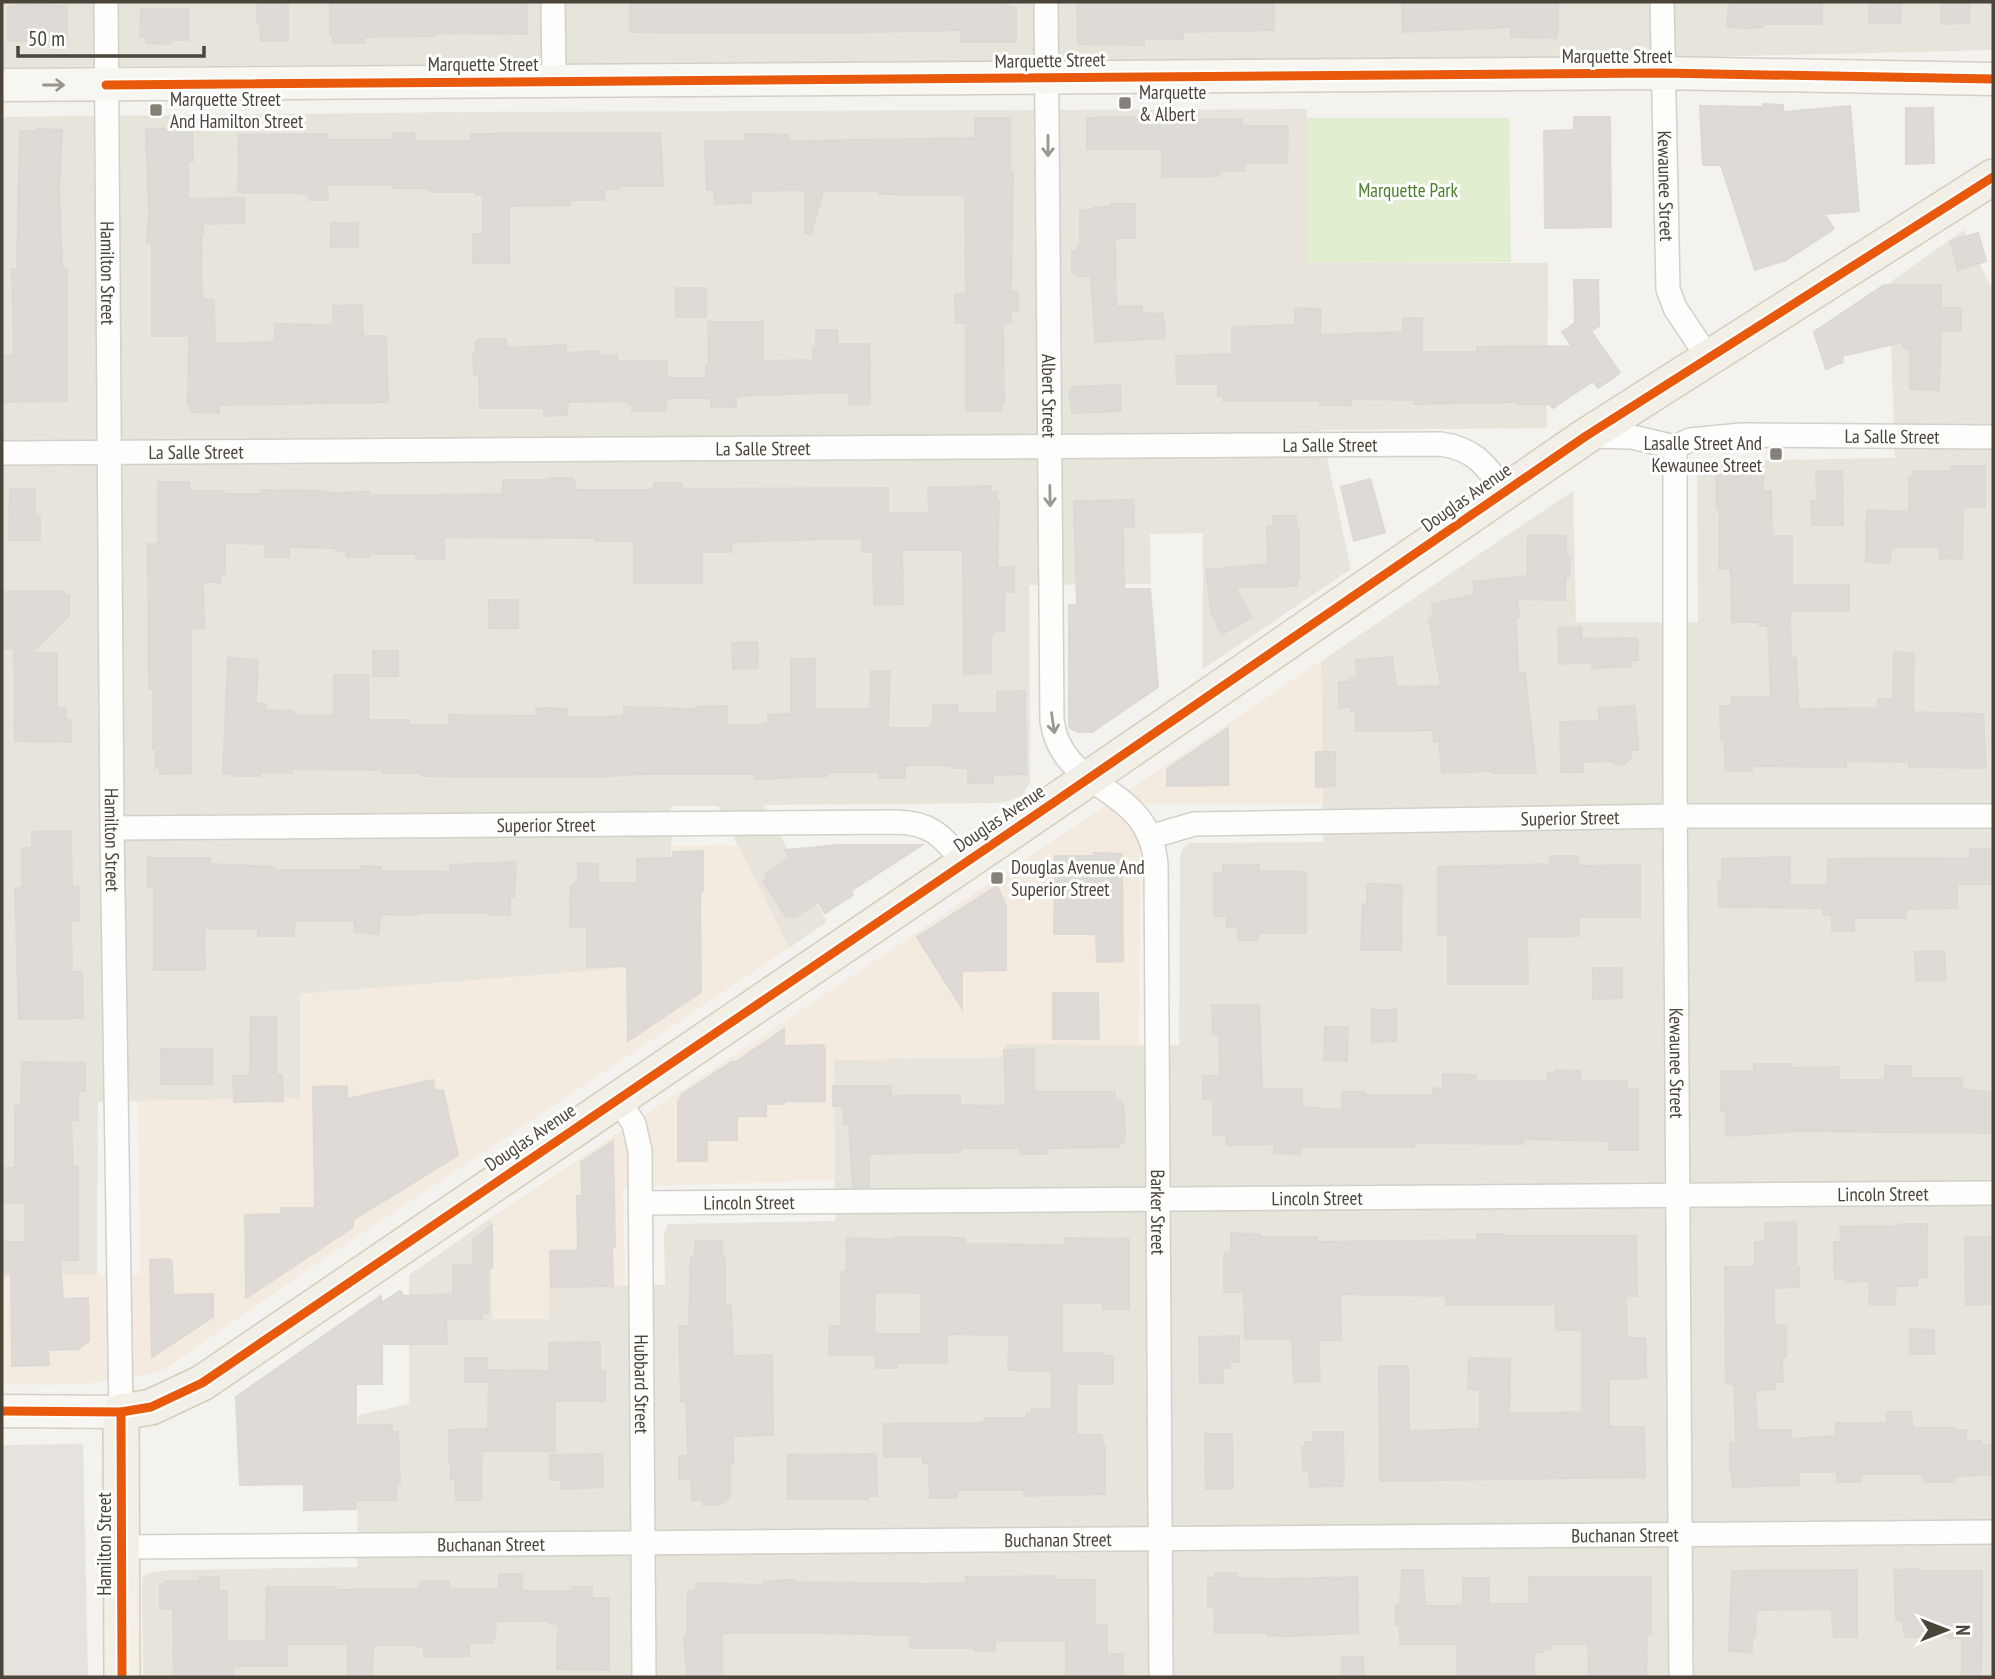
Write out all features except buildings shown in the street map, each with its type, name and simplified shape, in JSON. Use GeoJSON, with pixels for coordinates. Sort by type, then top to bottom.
{"type":"FeatureCollection","features":[{"type":"Feature","properties":{"kind":"main road","name":"Douglas Avenue"},"geometry":{"type":"LineString","coordinates":[[121,1412],[150,1407],[202,1383],[1586,436],[1993,177]]}},
{"type":"Feature","properties":{"kind":"main road","name":"Hamilton Street"},"geometry":{"type":"LineString","coordinates":[[121,1412],[122,1677]]}},
{"type":"Feature","properties":{"kind":"street","name":"Hamilton Street"},"geometry":{"type":"LineString","coordinates":[[106,2],[112,828],[121,1412]]}},
{"type":"Feature","properties":{"kind":"street"},"geometry":{"type":"LineString","coordinates":[[553,2],[554,81]]}},
{"type":"Feature","properties":{"kind":"street","name":"Albert Street"},"geometry":{"type":"LineString","coordinates":[[1046,2],[1052,720],[1060,747],[1088,778]]}},
{"type":"Feature","properties":{"kind":"street","name":"Kewaunee Street"},"geometry":{"type":"LineString","coordinates":[[1662,2],[1668,289],[1675,309],[1709,359]]}},
{"type":"Feature","properties":{"kind":"street","name":"Marquette Street"},"geometry":{"type":"LineString","coordinates":[[2,85],[1662,73],[1993,79]]}},
{"type":"Feature","properties":{"kind":"street","name":"La Salle Street"},"geometry":{"type":"LineString","coordinates":[[1586,436],[1632,437],[1675,447],[1690,440],[1742,435],[1993,437]]}},
{"type":"Feature","properties":{"kind":"street","name":"La Salle Street"},"geometry":{"type":"LineString","coordinates":[[2,453],[1440,444],[1462,448],[1474,455],[1482,461],[1505,491]]}},
{"type":"Feature","properties":{"kind":"street","name":"Kewaunee Street"},"geometry":{"type":"LineString","coordinates":[[1675,447],[1681,1677]]}},
{"type":"Feature","properties":{"kind":"street","name":"Barker Street"},"geometry":{"type":"LineString","coordinates":[[1088,778],[1129,805],[1150,837],[1156,864],[1161,1677]]}},
{"type":"Feature","properties":{"kind":"street","name":"Superior Street"},"geometry":{"type":"LineString","coordinates":[[1150,837],[1194,824],[1675,816],[1993,816]]}},
{"type":"Feature","properties":{"kind":"street","name":"Superior Street"},"geometry":{"type":"LineString","coordinates":[[112,828],[897,822],[930,828],[941,836],[964,862]]}},
{"type":"Feature","properties":{"kind":"street","name":"Hubbard Street"},"geometry":{"type":"LineString","coordinates":[[617,1098],[634,1124],[638,1136],[641,1203],[644,1677]]}},
{"type":"Feature","properties":{"kind":"street","name":"Lincoln Street"},"geometry":{"type":"LineString","coordinates":[[641,1203],[1993,1193]]}},
{"type":"Feature","properties":{"kind":"street","name":"Douglas Avenue"},"geometry":{"type":"LineString","coordinates":[[2,1411],[121,1412]]}},
{"type":"Feature","properties":{"kind":"street","name":"Buchanan Street"},"geometry":{"type":"LineString","coordinates":[[122,1547],[1993,1532]]}},
{"type":"Feature","properties":{"kind":"shaded area"},"geometry":{"type":"Polygon","coordinates":[[[2,2],[1993,2],[1993,50],[1702,57],[2,67],[2,2]]]}},
{"type":"Feature","properties":{"kind":"shaded area"},"geometry":{"type":"Polygon","coordinates":[[[1307,109],[1307,262],[1548,263],[1547,428],[1321,430],[1351,569],[1203,669],[1203,533],[1150,534],[1151,584],[1029,585],[1030,782],[1023,795],[996,803],[764,805],[827,922],[789,948],[718,806],[671,806],[672,923],[613,969],[300,994],[300,1098],[98,1102],[97,1275],[2,1276],[2,117],[472,112],[1307,109]]]}},
{"type":"Feature","properties":{"kind":"shaded area"},"geometry":{"type":"Polygon","coordinates":[[[1964,230],[1990,286],[1993,287],[1993,1677],[143,1677],[142,1583],[143,1576],[148,1573],[172,1570],[357,1567],[358,1415],[409,1404],[409,1275],[491,1218],[492,1319],[549,1319],[549,1286],[665,1285],[664,1235],[668,1224],[835,1221],[834,1060],[1004,1057],[1005,1044],[1179,1045],[1180,855],[1189,843],[1323,842],[1321,661],[1573,491],[1576,622],[1698,622],[1699,464],[1709,461],[1895,458],[1889,283],[1964,230]]]}},
{"type":"Feature","properties":{"kind":"shaded area"},"geometry":{"type":"Polygon","coordinates":[[[1321,661],[1323,804],[1141,804],[1139,1045],[1006,1044],[1005,1057],[834,1060],[835,1180],[623,1187],[625,1285],[549,1286],[549,1319],[492,1319],[491,1218],[1321,661]]]}},
{"type":"Feature","properties":{"kind":"shaded area"},"geometry":{"type":"Polygon","coordinates":[[[738,845],[789,948],[322,1260],[165,1369],[85,1384],[2,1385],[2,1276],[140,1274],[138,1101],[300,1098],[300,994],[613,969],[613,924],[672,922],[671,846],[738,845]]]}},
{"type":"Feature","properties":{"kind":"shaded area"},"geometry":{"type":"Polygon","coordinates":[[[83,1444],[88,1677],[2,1677],[2,1445],[83,1444]]]}},
{"type":"Feature","properties":{"kind":"green space","name":"Marquette Park"},"geometry":{"type":"Polygon","coordinates":[[[1307,118],[1509,118],[1511,262],[1307,262],[1307,118]]]}},
{"type":"Feature","properties":{"kind":"cycle path"},"geometry":{"type":"LineString","coordinates":[[106,85],[1662,73],[1993,79]]}},
{"type":"Feature","properties":{"kind":"cycle path"},"geometry":{"type":"LineString","coordinates":[[2,1411],[121,1412],[151,1407],[202,1383],[1586,436],[1993,177]]}},
{"type":"Feature","properties":{"kind":"cycle path"},"geometry":{"type":"LineString","coordinates":[[121,1412],[122,1677]]}},
{"type":"Feature","properties":{"kind":"place","name":"Marquette & Albert"},"geometry":{"type":"Point","coordinates":[1125,103]}},
{"type":"Feature","properties":{"kind":"place","name":"Marquette Street And Hamilton Street"},"geometry":{"type":"Point","coordinates":[156,110]}},
{"type":"Feature","properties":{"kind":"place","name":"Lasalle Street And Kewaunee Street"},"geometry":{"type":"Point","coordinates":[1776,454]}},
{"type":"Feature","properties":{"kind":"place","name":"Douglas Avenue And Superior Street"},"geometry":{"type":"Point","coordinates":[997,878]}}]}
